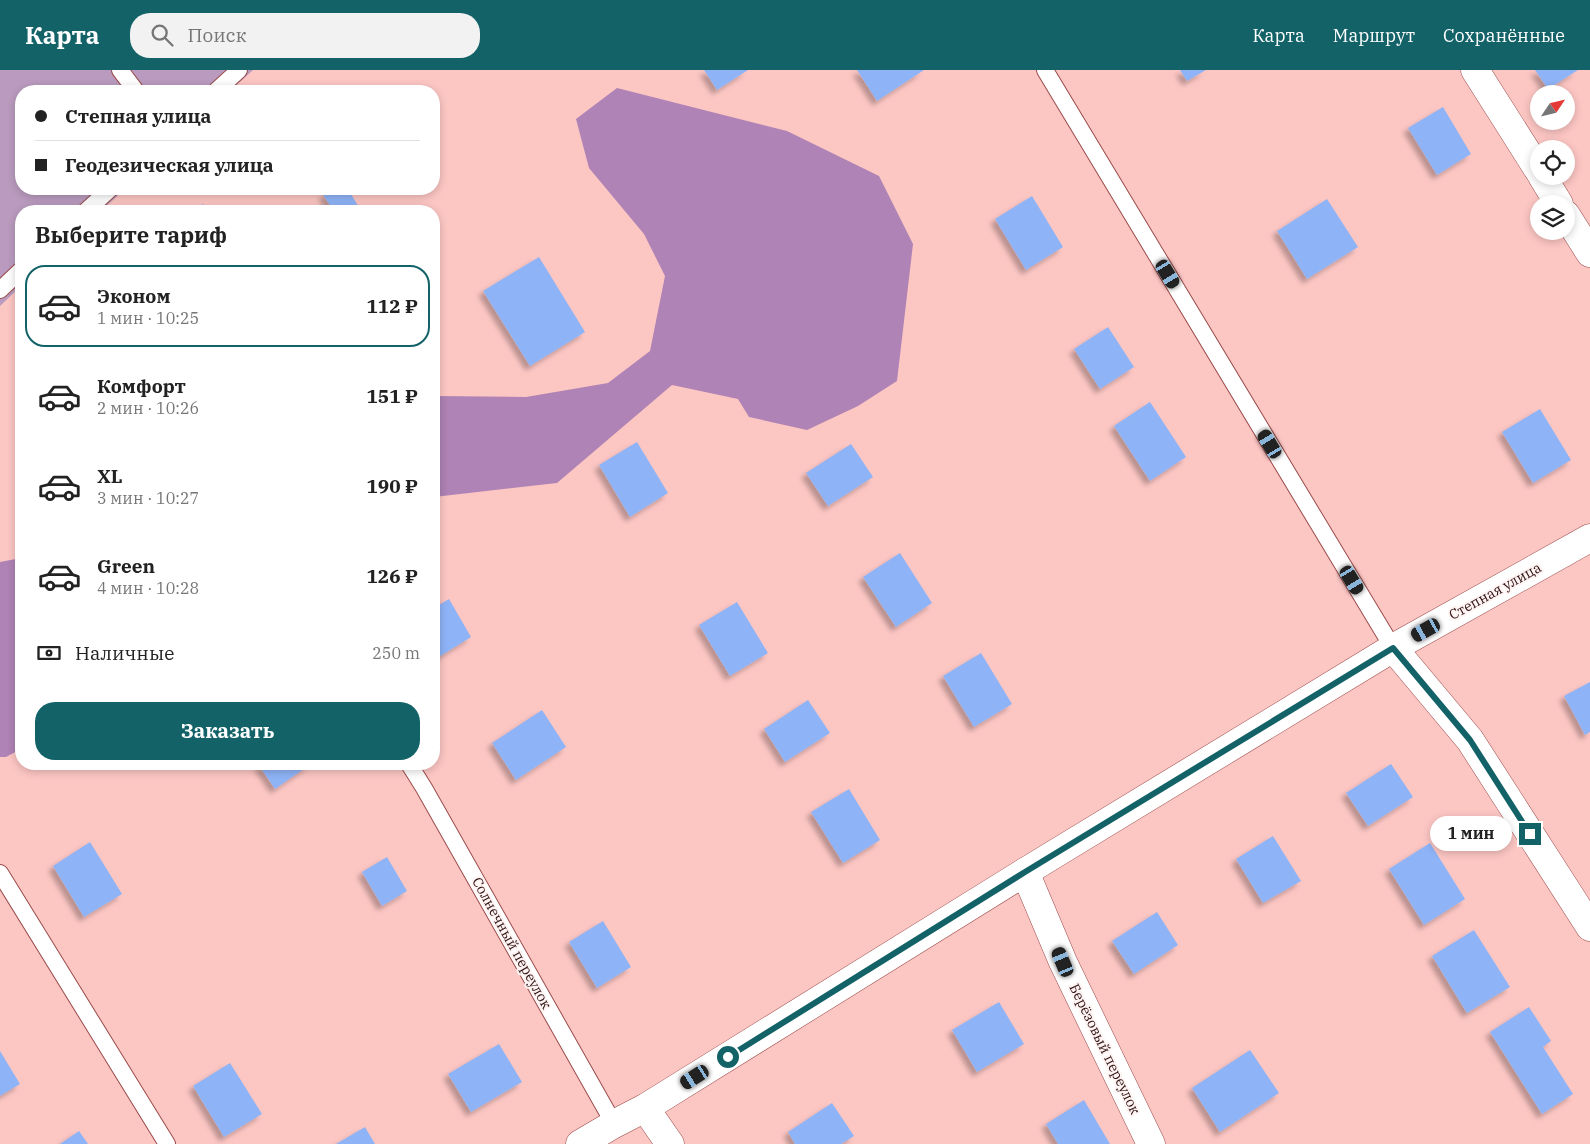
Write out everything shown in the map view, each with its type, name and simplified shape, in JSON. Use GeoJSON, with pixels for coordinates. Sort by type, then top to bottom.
{"type":"FeatureCollection","features":[{"type":"Feature","properties":{"kind":"street"},"geometry":{"type":"LineString","coordinates":[[1476,70],[1530,157]]}},
{"type":"Feature","properties":{"kind":"street"},"geometry":{"type":"LineString","coordinates":[[1575,230],[1590,254]]}},
{"type":"Feature","properties":{"kind":"street","name":"Степная улица"},"geometry":{"type":"LineString","coordinates":[[580,1144],[645,1108],[1025,872],[1393,648],[1590,538]]}},
{"type":"Feature","properties":{"kind":"street"},"geometry":{"type":"LineString","coordinates":[[1393,648],[1470,740],[1590,927]]}},
{"type":"Feature","properties":{"kind":"street","name":"Берёзовый переулок"},"geometry":{"type":"LineString","coordinates":[[1025,872],[1063,962],[1151,1144]]}},
{"type":"Feature","properties":{"kind":"street"},"geometry":{"type":"LineString","coordinates":[[645,1108],[670,1144]]}},
{"type":"Feature","properties":{"kind":"lane"},"geometry":{"type":"LineString","coordinates":[[120,70],[131,85]]}},
{"type":"Feature","properties":{"kind":"lane"},"geometry":{"type":"LineString","coordinates":[[223,85],[239,70]]}},
{"type":"Feature","properties":{"kind":"lane"},"geometry":{"type":"LineString","coordinates":[[1045,70],[1393,648]]}},
{"type":"Feature","properties":{"kind":"lane"},"geometry":{"type":"LineString","coordinates":[[93,205],[103,195]]}},
{"type":"Feature","properties":{"kind":"lane"},"geometry":{"type":"LineString","coordinates":[[0,290],[15,276]]}},
{"type":"Feature","properties":{"kind":"lane","name":"Солнечный переулок"},"geometry":{"type":"LineString","coordinates":[[413,770],[614,1124]]}},
{"type":"Feature","properties":{"kind":"lane"},"geometry":{"type":"LineString","coordinates":[[0,872],[167,1144]]}},
{"type":"Feature","properties":{"kind":"shaded area"},"geometry":{"type":"Polygon","coordinates":[[[0,70],[253,70],[237,85],[15,85],[15,195],[118,195],[108,205],[15,205],[15,292],[0,306],[0,70]]]}},
{"type":"Feature","properties":{"kind":"shaded area"},"geometry":{"type":"Polygon","coordinates":[[[617,88],[787,131],[879,176],[913,244],[897,381],[858,406],[807,430],[749,417],[738,399],[672,385],[557,483],[440,496],[440,396],[526,397],[608,383],[650,351],[665,276],[644,234],[589,168],[576,119],[617,88]]]}},
{"type":"Feature","properties":{"kind":"shaded area"},"geometry":{"type":"Polygon","coordinates":[[[15,559],[15,752],[6,757],[0,757],[0,562],[15,559]]]}},
{"type":"Feature","properties":{"kind":"building"},"geometry":{"type":"Polygon","coordinates":[[[704,70],[748,70],[717,90],[704,70]]]}},
{"type":"Feature","properties":{"kind":"building"},"geometry":{"type":"Polygon","coordinates":[[[857,70],[924,70],[877,101],[857,70]]]}},
{"type":"Feature","properties":{"kind":"building"},"geometry":{"type":"Polygon","coordinates":[[[1180,70],[1206,70],[1187,81],[1180,70]]]}},
{"type":"Feature","properties":{"kind":"building"},"geometry":{"type":"Polygon","coordinates":[[[1535,70],[1578,70],[1554,85],[1545,85],[1535,70]]]}},
{"type":"Feature","properties":{"kind":"building"},"geometry":{"type":"Polygon","coordinates":[[[1443,107],[1471,154],[1437,175],[1408,128],[1443,107]]]}},
{"type":"Feature","properties":{"kind":"building"},"geometry":{"type":"Polygon","coordinates":[[[323,195],[352,195],[358,205],[330,205],[323,195]]]}},
{"type":"Feature","properties":{"kind":"building"},"geometry":{"type":"Polygon","coordinates":[[[1032,196],[1063,247],[1026,270],[995,219],[1032,196]]]}},
{"type":"Feature","properties":{"kind":"building"},"geometry":{"type":"Polygon","coordinates":[[[1327,199],[1358,247],[1307,279],[1277,231],[1327,199]]]}},
{"type":"Feature","properties":{"kind":"building"},"geometry":{"type":"Polygon","coordinates":[[[539,257],[585,332],[530,366],[483,291],[539,257]]]}},
{"type":"Feature","properties":{"kind":"building"},"geometry":{"type":"Polygon","coordinates":[[[1108,327],[1134,367],[1100,389],[1074,349],[1108,327]]]}},
{"type":"Feature","properties":{"kind":"building"},"geometry":{"type":"Polygon","coordinates":[[[1150,402],[1186,457],[1150,481],[1114,426],[1150,402]]]}},
{"type":"Feature","properties":{"kind":"building"},"geometry":{"type":"Polygon","coordinates":[[[1540,409],[1571,460],[1533,483],[1502,432],[1540,409]]]}},
{"type":"Feature","properties":{"kind":"building"},"geometry":{"type":"Polygon","coordinates":[[[637,442],[668,493],[630,517],[599,465],[637,442]]]}},
{"type":"Feature","properties":{"kind":"building"},"geometry":{"type":"Polygon","coordinates":[[[851,444],[873,477],[828,506],[806,473],[851,444]]]}},
{"type":"Feature","properties":{"kind":"building"},"geometry":{"type":"Polygon","coordinates":[[[900,553],[932,603],[896,627],[863,577],[900,553]]]}},
{"type":"Feature","properties":{"kind":"building"},"geometry":{"type":"Polygon","coordinates":[[[449,599],[471,637],[440,656],[440,604],[449,599]]]}},
{"type":"Feature","properties":{"kind":"building"},"geometry":{"type":"Polygon","coordinates":[[[737,602],[768,653],[730,676],[699,625],[737,602]]]}},
{"type":"Feature","properties":{"kind":"building"},"geometry":{"type":"Polygon","coordinates":[[[981,653],[1012,704],[974,727],[943,676],[981,653]]]}},
{"type":"Feature","properties":{"kind":"building"},"geometry":{"type":"Polygon","coordinates":[[[1590,682],[1590,732],[1585,735],[1564,696],[1590,682]]]}},
{"type":"Feature","properties":{"kind":"building"},"geometry":{"type":"Polygon","coordinates":[[[808,700],[830,733],[785,762],[764,729],[808,700]]]}},
{"type":"Feature","properties":{"kind":"building"},"geometry":{"type":"Polygon","coordinates":[[[542,710],[566,747],[516,780],[492,743],[542,710]]]}},
{"type":"Feature","properties":{"kind":"building"},"geometry":{"type":"Polygon","coordinates":[[[1391,764],[1413,797],[1368,826],[1346,793],[1391,764]]]}},
{"type":"Feature","properties":{"kind":"building"},"geometry":{"type":"Polygon","coordinates":[[[262,770],[302,770],[275,789],[262,770]]]}},
{"type":"Feature","properties":{"kind":"building"},"geometry":{"type":"Polygon","coordinates":[[[849,789],[880,840],[843,863],[811,812],[849,789]]]}},
{"type":"Feature","properties":{"kind":"building"},"geometry":{"type":"Polygon","coordinates":[[[1273,836],[1301,881],[1263,903],[1236,859],[1273,836]]]}},
{"type":"Feature","properties":{"kind":"building"},"geometry":{"type":"Polygon","coordinates":[[[90,842],[122,894],[84,917],[53,866],[90,842]]]}},
{"type":"Feature","properties":{"kind":"building"},"geometry":{"type":"Polygon","coordinates":[[[1430,843],[1465,899],[1424,925],[1389,869],[1430,843]]]}},
{"type":"Feature","properties":{"kind":"building"},"geometry":{"type":"Polygon","coordinates":[[[387,857],[407,891],[382,906],[362,872],[387,857]]]}},
{"type":"Feature","properties":{"kind":"building"},"geometry":{"type":"Polygon","coordinates":[[[1157,912],[1178,945],[1134,974],[1112,941],[1157,912]]]}},
{"type":"Feature","properties":{"kind":"building"},"geometry":{"type":"Polygon","coordinates":[[[603,921],[631,967],[597,988],[569,942],[603,921]]]}},
{"type":"Feature","properties":{"kind":"building"},"geometry":{"type":"Polygon","coordinates":[[[1474,930],[1510,987],[1467,1013],[1432,956],[1474,930]]]}},
{"type":"Feature","properties":{"kind":"building"},"geometry":{"type":"Polygon","coordinates":[[[999,1002],[1024,1044],[977,1072],[952,1030],[999,1002]]]}},
{"type":"Feature","properties":{"kind":"building"},"geometry":{"type":"Polygon","coordinates":[[[1529,1007],[1551,1041],[1543,1047],[1573,1094],[1542,1114],[1490,1032],[1529,1007]]]}},
{"type":"Feature","properties":{"kind":"building"},"geometry":{"type":"Polygon","coordinates":[[[499,1044],[522,1082],[471,1112],[448,1074],[499,1044]]]}},
{"type":"Feature","properties":{"kind":"building"},"geometry":{"type":"Polygon","coordinates":[[[1250,1050],[1279,1093],[1220,1132],[1192,1088],[1250,1050]]]}},
{"type":"Feature","properties":{"kind":"building"},"geometry":{"type":"Polygon","coordinates":[[[0,1051],[20,1084],[0,1096],[0,1051]]]}},
{"type":"Feature","properties":{"kind":"building"},"geometry":{"type":"Polygon","coordinates":[[[230,1063],[262,1114],[224,1137],[193,1086],[230,1063]]]}},
{"type":"Feature","properties":{"kind":"building"},"geometry":{"type":"Polygon","coordinates":[[[1084,1100],[1110,1144],[1058,1144],[1046,1124],[1084,1100]]]}},
{"type":"Feature","properties":{"kind":"building"},"geometry":{"type":"Polygon","coordinates":[[[832,1103],[854,1136],[841,1144],[795,1144],[788,1132],[832,1103]]]}},
{"type":"Feature","properties":{"kind":"building"},"geometry":{"type":"Polygon","coordinates":[[[365,1127],[375,1144],[336,1144],[365,1127]]]}},
{"type":"Feature","properties":{"kind":"building"},"geometry":{"type":"Polygon","coordinates":[[[79,1131],[88,1144],[60,1144],[79,1131]]]}},
{"type":"Feature","properties":{"kind":"route"},"geometry":{"type":"LineString","coordinates":[[728,1057],[1025,872],[1393,648],[1470,740],[1530,834]]}}]}
